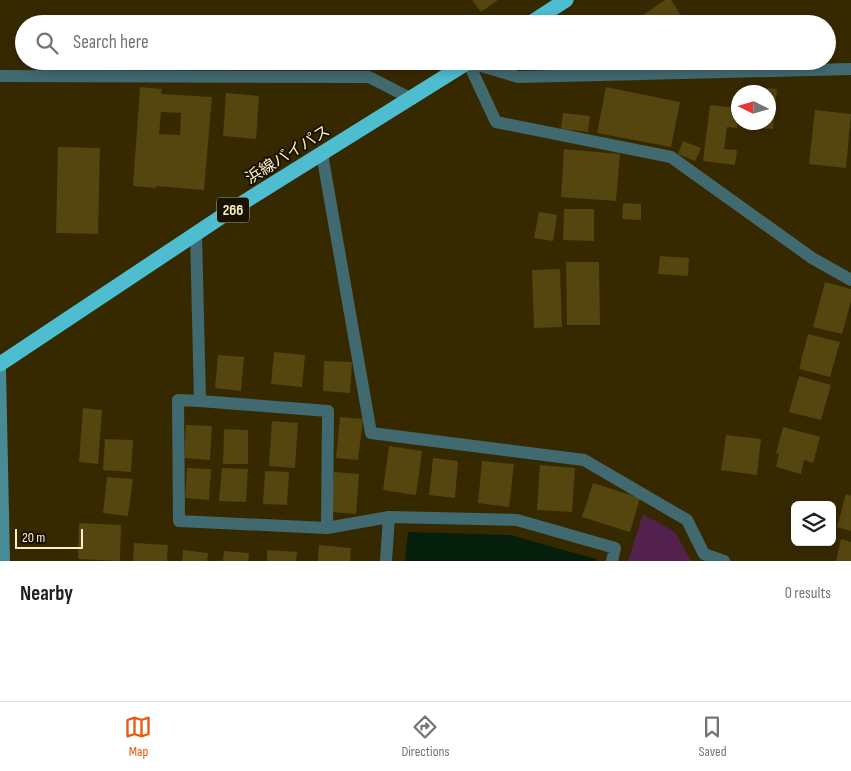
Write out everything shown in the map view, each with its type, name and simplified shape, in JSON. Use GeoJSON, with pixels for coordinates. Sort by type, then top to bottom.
{"type":"FeatureCollection","features":[{"type":"Feature","properties":{"kind":"highway"},"geometry":{"type":"LineString","coordinates":[[543,15],[566,0]]}},
{"type":"Feature","properties":{"kind":"highway","name":"浜線バイパス"},"geometry":{"type":"LineString","coordinates":[[0,364],[196,234],[457,70]]}},
{"type":"Feature","properties":{"kind":"street"},"geometry":{"type":"LineString","coordinates":[[836,69],[851,69]]}},
{"type":"Feature","properties":{"kind":"street"},"geometry":{"type":"LineString","coordinates":[[473,70],[496,122],[671,157],[812,258],[851,280]]}},
{"type":"Feature","properties":{"kind":"street"},"geometry":{"type":"LineString","coordinates":[[495,70],[518,77],[809,70]]}},
{"type":"Feature","properties":{"kind":"street"},"geometry":{"type":"LineString","coordinates":[[0,76],[369,77],[412,99]]}},
{"type":"Feature","properties":{"kind":"street"},"geometry":{"type":"LineString","coordinates":[[322,154],[371,434],[584,460],[687,520],[704,554],[724,561]]}},
{"type":"Feature","properties":{"kind":"street"},"geometry":{"type":"LineString","coordinates":[[196,234],[200,401]]}},
{"type":"Feature","properties":{"kind":"street"},"geometry":{"type":"LineString","coordinates":[[0,370],[4,561]]}},
{"type":"Feature","properties":{"kind":"street"},"geometry":{"type":"LineString","coordinates":[[327,528],[328,411],[178,400],[179,521],[327,528],[389,517],[516,520],[615,548],[612,561]]}},
{"type":"Feature","properties":{"kind":"street"},"geometry":{"type":"LineString","coordinates":[[386,561],[389,517]]}},
{"type":"Feature","properties":{"kind":"shaded area"},"geometry":{"type":"Polygon","coordinates":[[[643,514],[675,532],[691,561],[628,561],[643,514]]]}},
{"type":"Feature","properties":{"kind":"shaded area"},"geometry":{"type":"Polygon","coordinates":[[[408,532],[510,535],[596,559],[596,561],[405,561],[408,532]]]}},
{"type":"Feature","properties":{"kind":"building"},"geometry":{"type":"Polygon","coordinates":[[[472,0],[498,0],[481,12],[472,0]]]}},
{"type":"Feature","properties":{"kind":"building"},"geometry":{"type":"Polygon","coordinates":[[[665,0],[671,0],[681,15],[643,15],[665,0]]]}},
{"type":"Feature","properties":{"kind":"building"},"geometry":{"type":"Polygon","coordinates":[[[140,87],[162,89],[161,94],[212,97],[204,190],[133,186],[140,87]],[[161,112],[159,134],[180,135],[181,113],[161,112]]]}},
{"type":"Feature","properties":{"kind":"building"},"geometry":{"type":"Polygon","coordinates":[[[606,87],[680,102],[671,147],[597,133],[606,87]]]}},
{"type":"Feature","properties":{"kind":"building"},"geometry":{"type":"Polygon","coordinates":[[[226,93],[259,96],[256,139],[223,136],[226,93]]]}},
{"type":"Feature","properties":{"kind":"building"},"geometry":{"type":"Polygon","coordinates":[[[710,105],[731,107],[731,127],[727,127],[724,149],[737,150],[735,165],[703,161],[710,105]]]}},
{"type":"Feature","properties":{"kind":"building"},"geometry":{"type":"Polygon","coordinates":[[[815,110],[851,114],[846,168],[809,164],[815,110]]]}},
{"type":"Feature","properties":{"kind":"building"},"geometry":{"type":"Polygon","coordinates":[[[563,113],[590,116],[588,132],[561,129],[563,113]]]}},
{"type":"Feature","properties":{"kind":"building"},"geometry":{"type":"Polygon","coordinates":[[[683,141],[701,148],[695,161],[678,154],[683,141]]]}},
{"type":"Feature","properties":{"kind":"building"},"geometry":{"type":"Polygon","coordinates":[[[58,147],[100,148],[98,234],[56,233],[58,147]]]}},
{"type":"Feature","properties":{"kind":"building"},"geometry":{"type":"Polygon","coordinates":[[[564,149],[620,154],[616,201],[561,197],[564,149]]]}},
{"type":"Feature","properties":{"kind":"building"},"geometry":{"type":"Polygon","coordinates":[[[623,203],[641,204],[641,220],[622,219],[623,203]]]}},
{"type":"Feature","properties":{"kind":"building"},"geometry":{"type":"Polygon","coordinates":[[[564,209],[594,209],[594,241],[563,240],[564,209]]]}},
{"type":"Feature","properties":{"kind":"building"},"geometry":{"type":"Polygon","coordinates":[[[539,212],[557,215],[553,241],[534,238],[539,212]]]}},
{"type":"Feature","properties":{"kind":"building"},"geometry":{"type":"Polygon","coordinates":[[[660,256],[689,258],[688,276],[658,274],[660,256]]]}},
{"type":"Feature","properties":{"kind":"building"},"geometry":{"type":"Polygon","coordinates":[[[566,262],[599,262],[600,325],[567,325],[566,262]]]}},
{"type":"Feature","properties":{"kind":"building"},"geometry":{"type":"Polygon","coordinates":[[[560,269],[562,327],[534,328],[532,270],[560,269]]]}},
{"type":"Feature","properties":{"kind":"building"},"geometry":{"type":"Polygon","coordinates":[[[825,282],[851,289],[851,301],[842,334],[813,327],[825,282]]]}},
{"type":"Feature","properties":{"kind":"building"},"geometry":{"type":"Polygon","coordinates":[[[808,334],[840,342],[830,377],[799,369],[808,334]]]}},
{"type":"Feature","properties":{"kind":"building"},"geometry":{"type":"Polygon","coordinates":[[[274,352],[305,355],[302,387],[271,384],[274,352]]]}},
{"type":"Feature","properties":{"kind":"building"},"geometry":{"type":"Polygon","coordinates":[[[218,355],[244,357],[241,391],[215,388],[218,355]]]}},
{"type":"Feature","properties":{"kind":"building"},"geometry":{"type":"Polygon","coordinates":[[[324,361],[352,362],[350,393],[323,391],[324,361]]]}},
{"type":"Feature","properties":{"kind":"building"},"geometry":{"type":"Polygon","coordinates":[[[799,376],[831,385],[821,420],[789,412],[799,376]]]}},
{"type":"Feature","properties":{"kind":"building"},"geometry":{"type":"Polygon","coordinates":[[[83,408],[102,410],[98,464],[79,462],[83,408]]]}},
{"type":"Feature","properties":{"kind":"building"},"geometry":{"type":"Polygon","coordinates":[[[340,417],[363,419],[358,460],[336,458],[340,417]]]}},
{"type":"Feature","properties":{"kind":"building"},"geometry":{"type":"Polygon","coordinates":[[[272,421],[298,423],[295,468],[269,466],[272,421]]]}},
{"type":"Feature","properties":{"kind":"building"},"geometry":{"type":"Polygon","coordinates":[[[186,425],[212,426],[210,460],[184,458],[186,425]]]}},
{"type":"Feature","properties":{"kind":"building"},"geometry":{"type":"Polygon","coordinates":[[[783,427],[820,437],[813,463],[804,460],[801,474],[776,467],[779,454],[776,453],[783,427]]]}},
{"type":"Feature","properties":{"kind":"building"},"geometry":{"type":"Polygon","coordinates":[[[224,429],[248,430],[248,464],[223,464],[224,429]]]}},
{"type":"Feature","properties":{"kind":"building"},"geometry":{"type":"Polygon","coordinates":[[[726,435],[761,439],[757,475],[721,470],[726,435]]]}},
{"type":"Feature","properties":{"kind":"building"},"geometry":{"type":"Polygon","coordinates":[[[105,439],[133,440],[131,472],[103,470],[105,439]]]}},
{"type":"Feature","properties":{"kind":"building"},"geometry":{"type":"Polygon","coordinates":[[[389,446],[422,451],[416,495],[383,490],[389,446]]]}},
{"type":"Feature","properties":{"kind":"building"},"geometry":{"type":"Polygon","coordinates":[[[433,458],[458,461],[455,498],[429,495],[433,458]]]}},
{"type":"Feature","properties":{"kind":"building"},"geometry":{"type":"Polygon","coordinates":[[[482,461],[514,464],[509,507],[478,503],[482,461]]]}},
{"type":"Feature","properties":{"kind":"building"},"geometry":{"type":"Polygon","coordinates":[[[540,465],[575,468],[572,512],[537,510],[540,465]]]}},
{"type":"Feature","properties":{"kind":"building"},"geometry":{"type":"Polygon","coordinates":[[[187,468],[211,469],[209,500],[185,498],[187,468]]]}},
{"type":"Feature","properties":{"kind":"building"},"geometry":{"type":"Polygon","coordinates":[[[222,468],[248,469],[246,502],[219,501],[222,468]]]}},
{"type":"Feature","properties":{"kind":"building"},"geometry":{"type":"Polygon","coordinates":[[[265,471],[289,472],[287,505],[263,504],[265,471]]]}},
{"type":"Feature","properties":{"kind":"building"},"geometry":{"type":"Polygon","coordinates":[[[334,472],[359,474],[356,514],[331,512],[334,472]]]}},
{"type":"Feature","properties":{"kind":"building"},"geometry":{"type":"Polygon","coordinates":[[[107,477],[133,479],[128,516],[103,513],[107,477]]]}},
{"type":"Feature","properties":{"kind":"building"},"geometry":{"type":"Polygon","coordinates":[[[593,483],[640,498],[630,532],[582,517],[593,483]]]}},
{"type":"Feature","properties":{"kind":"building"},"geometry":{"type":"Polygon","coordinates":[[[846,494],[851,496],[851,531],[837,527],[846,494]]]}},
{"type":"Feature","properties":{"kind":"building"},"geometry":{"type":"Polygon","coordinates":[[[79,523],[121,525],[120,561],[78,559],[79,523]]]}},
{"type":"Feature","properties":{"kind":"building"},"geometry":{"type":"Polygon","coordinates":[[[841,539],[851,542],[851,561],[836,561],[841,539]]]}},
{"type":"Feature","properties":{"kind":"building"},"geometry":{"type":"Polygon","coordinates":[[[134,543],[168,545],[167,561],[133,561],[134,543]]]}},
{"type":"Feature","properties":{"kind":"building"},"geometry":{"type":"Polygon","coordinates":[[[319,545],[351,548],[350,561],[318,561],[319,545]]]}},
{"type":"Feature","properties":{"kind":"building"},"geometry":{"type":"Polygon","coordinates":[[[183,550],[208,553],[207,561],[182,561],[183,550]]]}},
{"type":"Feature","properties":{"kind":"building"},"geometry":{"type":"Polygon","coordinates":[[[267,550],[297,552],[296,561],[267,561],[267,550]]]}},
{"type":"Feature","properties":{"kind":"building"},"geometry":{"type":"Polygon","coordinates":[[[224,551],[249,553],[248,561],[223,561],[224,551]]]}}]}
